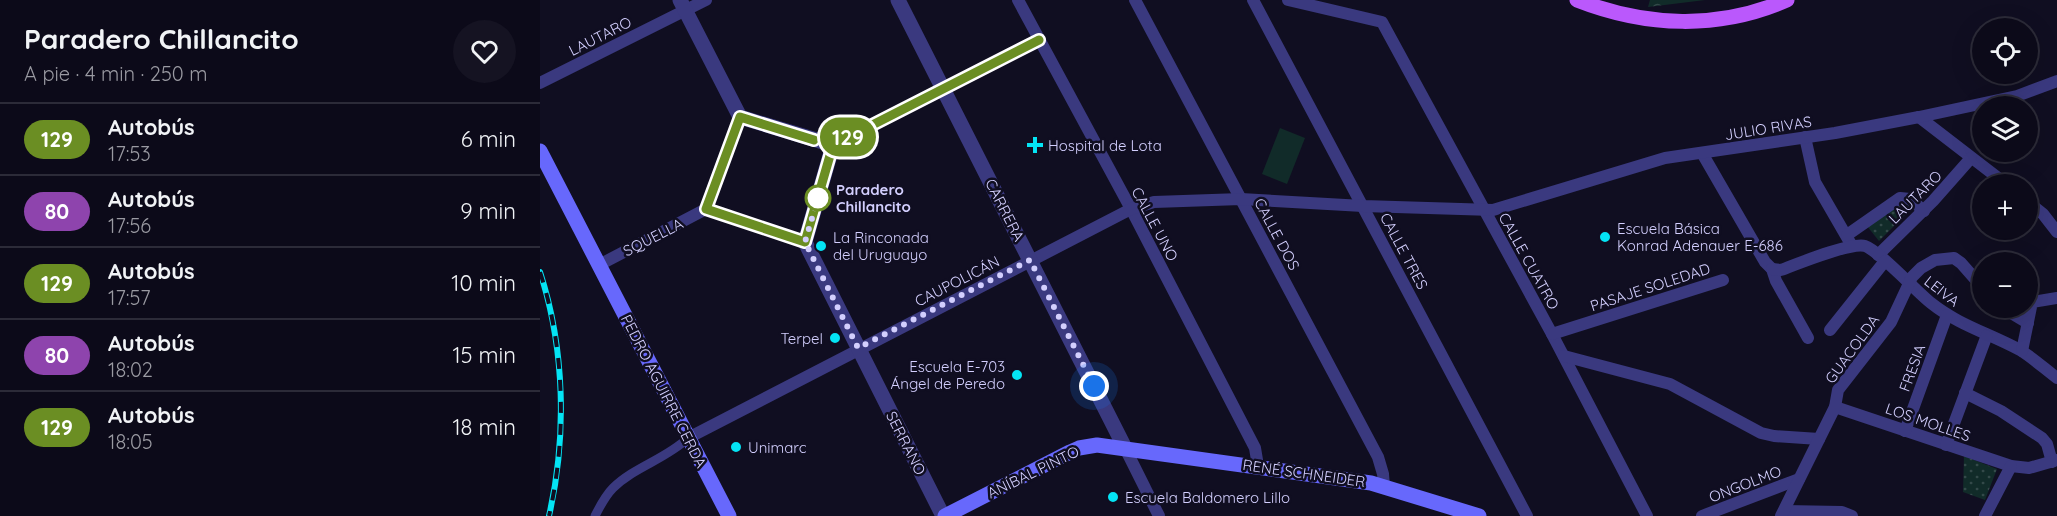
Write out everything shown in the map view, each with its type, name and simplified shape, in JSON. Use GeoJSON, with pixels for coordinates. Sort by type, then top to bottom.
{"type":"FeatureCollection","features":[{"type":"Feature","properties":{"kind":"main road"},"geometry":{"type":"LineString","coordinates":[[1577,0],[1639,18],[1695,22],[1744,14],[1787,0]]}},
{"type":"Feature","properties":{"kind":"main road","name":"PEDRO AGUIRRE CERDA"},"geometry":{"type":"LineString","coordinates":[[540,151],[729,516]]}},
{"type":"Feature","properties":{"kind":"main road","name":"ANÍBAL PINTO"},"geometry":{"type":"LineString","coordinates":[[944,516],[1079,448],[1097,445],[1125,448]]}},
{"type":"Feature","properties":{"kind":"main road","name":"RENÉ SCHNEIDER"},"geometry":{"type":"LineString","coordinates":[[1125,448],[1384,486],[1479,516]]}},
{"type":"Feature","properties":{"kind":"street","name":"LAUTARO"},"geometry":{"type":"LineString","coordinates":[[540,83],[683,5],[706,0]]}},
{"type":"Feature","properties":{"kind":"street","name":"CARRERA"},"geometry":{"type":"LineString","coordinates":[[898,0],[1159,516]]}},
{"type":"Feature","properties":{"kind":"street","name":"CALLE UNO"},"geometry":{"type":"LineString","coordinates":[[1018,0],[1131,209],[1255,448],[1258,466]]}},
{"type":"Feature","properties":{"kind":"street","name":"CALLE DOS"},"geometry":{"type":"LineString","coordinates":[[1135,0],[1378,457],[1384,486]]}},
{"type":"Feature","properties":{"kind":"street","name":"CALLE TRES"},"geometry":{"type":"LineString","coordinates":[[1253,0],[1527,516]]}},
{"type":"Feature","properties":{"kind":"street","name":"CALLE CUATRO"},"geometry":{"type":"LineString","coordinates":[[1288,0],[1382,22],[1564,356],[1647,516]]}},
{"type":"Feature","properties":{"kind":"street"},"geometry":{"type":"LineString","coordinates":[[683,5],[740,117],[833,145],[1039,40]]}},
{"type":"Feature","properties":{"kind":"street","name":"JULIO RIVAS"},"geometry":{"type":"LineString","coordinates":[[1485,211],[1512,206],[1665,158],[1919,117],[2017,96],[2057,81]]}},
{"type":"Feature","properties":{"kind":"street"},"geometry":{"type":"LineString","coordinates":[[740,117],[706,209],[805,242],[833,145]]}},
{"type":"Feature","properties":{"kind":"street"},"geometry":{"type":"LineString","coordinates":[[1919,117],[1993,174]]}},
{"type":"Feature","properties":{"kind":"street"},"geometry":{"type":"LineString","coordinates":[[1805,137],[1815,182],[1849,241]]}},
{"type":"Feature","properties":{"kind":"street"},"geometry":{"type":"LineString","coordinates":[[1702,153],[1765,262],[1772,269],[1776,281],[1808,338]]}},
{"type":"Feature","properties":{"kind":"street","name":"LAUTARO"},"geometry":{"type":"LineString","coordinates":[[1830,330],[1881,258],[1971,158]]}},
{"type":"Feature","properties":{"kind":"street"},"geometry":{"type":"LineString","coordinates":[[1772,269],[1781,270],[1849,241],[1900,198],[1910,199],[1924,211]]}},
{"type":"Feature","properties":{"kind":"street","name":"CAUPOLICÁN"},"geometry":{"type":"LineString","coordinates":[[595,516],[605,497],[614,487],[676,449],[688,438],[858,348],[1131,209],[1154,202],[1241,199],[1485,211]]}},
{"type":"Feature","properties":{"kind":"street","name":"SQUELLA"},"geometry":{"type":"LineString","coordinates":[[599,265],[706,209]]}},
{"type":"Feature","properties":{"kind":"street"},"geometry":{"type":"LineString","coordinates":[[2038,212],[2057,232]]}},
{"type":"Feature","properties":{"kind":"street","name":"LEIVA"},"geometry":{"type":"LineString","coordinates":[[1849,241],[1865,246],[1881,258],[1947,315],[1969,328],[2022,351],[2057,378]]}},
{"type":"Feature","properties":{"kind":"street","name":"SERRANO"},"geometry":{"type":"LineString","coordinates":[[805,242],[944,516]]}},
{"type":"Feature","properties":{"kind":"street","name":"GUACOLDA"},"geometry":{"type":"LineString","coordinates":[[1782,513],[1834,407],[1838,390],[1891,322],[1915,273],[1928,263],[1943,258],[1954,258],[1972,276]]}},
{"type":"Feature","properties":{"kind":"street","name":"PASAJE SOLEDAD"},"geometry":{"type":"LineString","coordinates":[[1552,334],[1723,280]]}},
{"type":"Feature","properties":{"kind":"street"},"geometry":{"type":"LineString","coordinates":[[2022,351],[2031,304],[2034,301],[2057,298]]}},
{"type":"Feature","properties":{"kind":"street","name":"FRESIA"},"geometry":{"type":"LineString","coordinates":[[1905,431],[1947,315]]}},
{"type":"Feature","properties":{"kind":"street"},"geometry":{"type":"LineString","coordinates":[[2020,318],[2028,323]]}},
{"type":"Feature","properties":{"kind":"street"},"geometry":{"type":"LineString","coordinates":[[1946,445],[1988,335]]}},
{"type":"Feature","properties":{"kind":"street"},"geometry":{"type":"LineString","coordinates":[[1564,356],[1670,384],[1767,435],[1819,439]]}},
{"type":"Feature","properties":{"kind":"street"},"geometry":{"type":"LineString","coordinates":[[1965,393],[2001,411],[2042,438],[2054,461]]}},
{"type":"Feature","properties":{"kind":"street","name":"LOS MOLLES"},"geometry":{"type":"LineString","coordinates":[[1834,407],[2011,466],[2029,468],[2054,461]]}},
{"type":"Feature","properties":{"kind":"street"},"geometry":{"type":"LineString","coordinates":[[1985,516],[2011,466]]}},
{"type":"Feature","properties":{"kind":"street","name":"ONGOLMO"},"geometry":{"type":"LineString","coordinates":[[1702,516],[1799,479]]}},
{"type":"Feature","properties":{"kind":"street"},"geometry":{"type":"LineString","coordinates":[[1782,513],[1842,512],[1852,516]]}},
{"type":"Feature","properties":{"kind":"green space"},"geometry":{"type":"Polygon","coordinates":[[[1650,0],[1705,0],[1648,7],[1650,0]]]}},
{"type":"Feature","properties":{"kind":"green space"},"geometry":{"type":"Polygon","coordinates":[[[1280,128],[1305,138],[1287,184],[1262,174],[1280,128]]]}},
{"type":"Feature","properties":{"kind":"green space"},"geometry":{"type":"Polygon","coordinates":[[[1903,200],[1911,209],[1879,241],[1867,226],[1903,200]]]}},
{"type":"Feature","properties":{"kind":"green space"},"geometry":{"type":"Polygon","coordinates":[[[1964,456],[1997,469],[1985,500],[1963,492],[1964,456]]]}},
{"type":"Feature","properties":{"kind":"railway"},"geometry":{"type":"LineString","coordinates":[[540,272],[554,332],[561,393],[559,455],[549,516]]}},
{"type":"Feature","properties":{"kind":"bus line","name":"129"},"geometry":{"type":"LineString","coordinates":[[814,140],[740,117],[706,209],[805,242],[833,145],[1039,40]]}},
{"type":"Feature","properties":{"kind":"place","name":"Hospital de Lota"},"geometry":{"type":"Point","coordinates":[1035,145]}},
{"type":"Feature","properties":{"kind":"place","name":"Paradero Chillancito"},"geometry":{"type":"Point","coordinates":[818,198]}},
{"type":"Feature","properties":{"kind":"place","name":"Escuela Básica Konrad Adenauer E-686"},"geometry":{"type":"Point","coordinates":[1605,237]}},
{"type":"Feature","properties":{"kind":"place","name":"La Rinconada del Uruguayo"},"geometry":{"type":"Point","coordinates":[821,246]}},
{"type":"Feature","properties":{"kind":"place","name":"Terpel"},"geometry":{"type":"Point","coordinates":[835,338]}},
{"type":"Feature","properties":{"kind":"place","name":"Escuela E-703 Ángel de Peredo"},"geometry":{"type":"Point","coordinates":[1017,375]}},
{"type":"Feature","properties":{"kind":"place","name":"Unimarc"},"geometry":{"type":"Point","coordinates":[736,447]}},
{"type":"Feature","properties":{"kind":"place","name":"Escuela Baldomero Lillo"},"geometry":{"type":"Point","coordinates":[1113,497]}},
{"type":"Feature","properties":{"kind":"route"},"geometry":{"type":"LineString","coordinates":[[818,198],[805,242],[858,348],[1030,260],[1094,386]]}}]}
